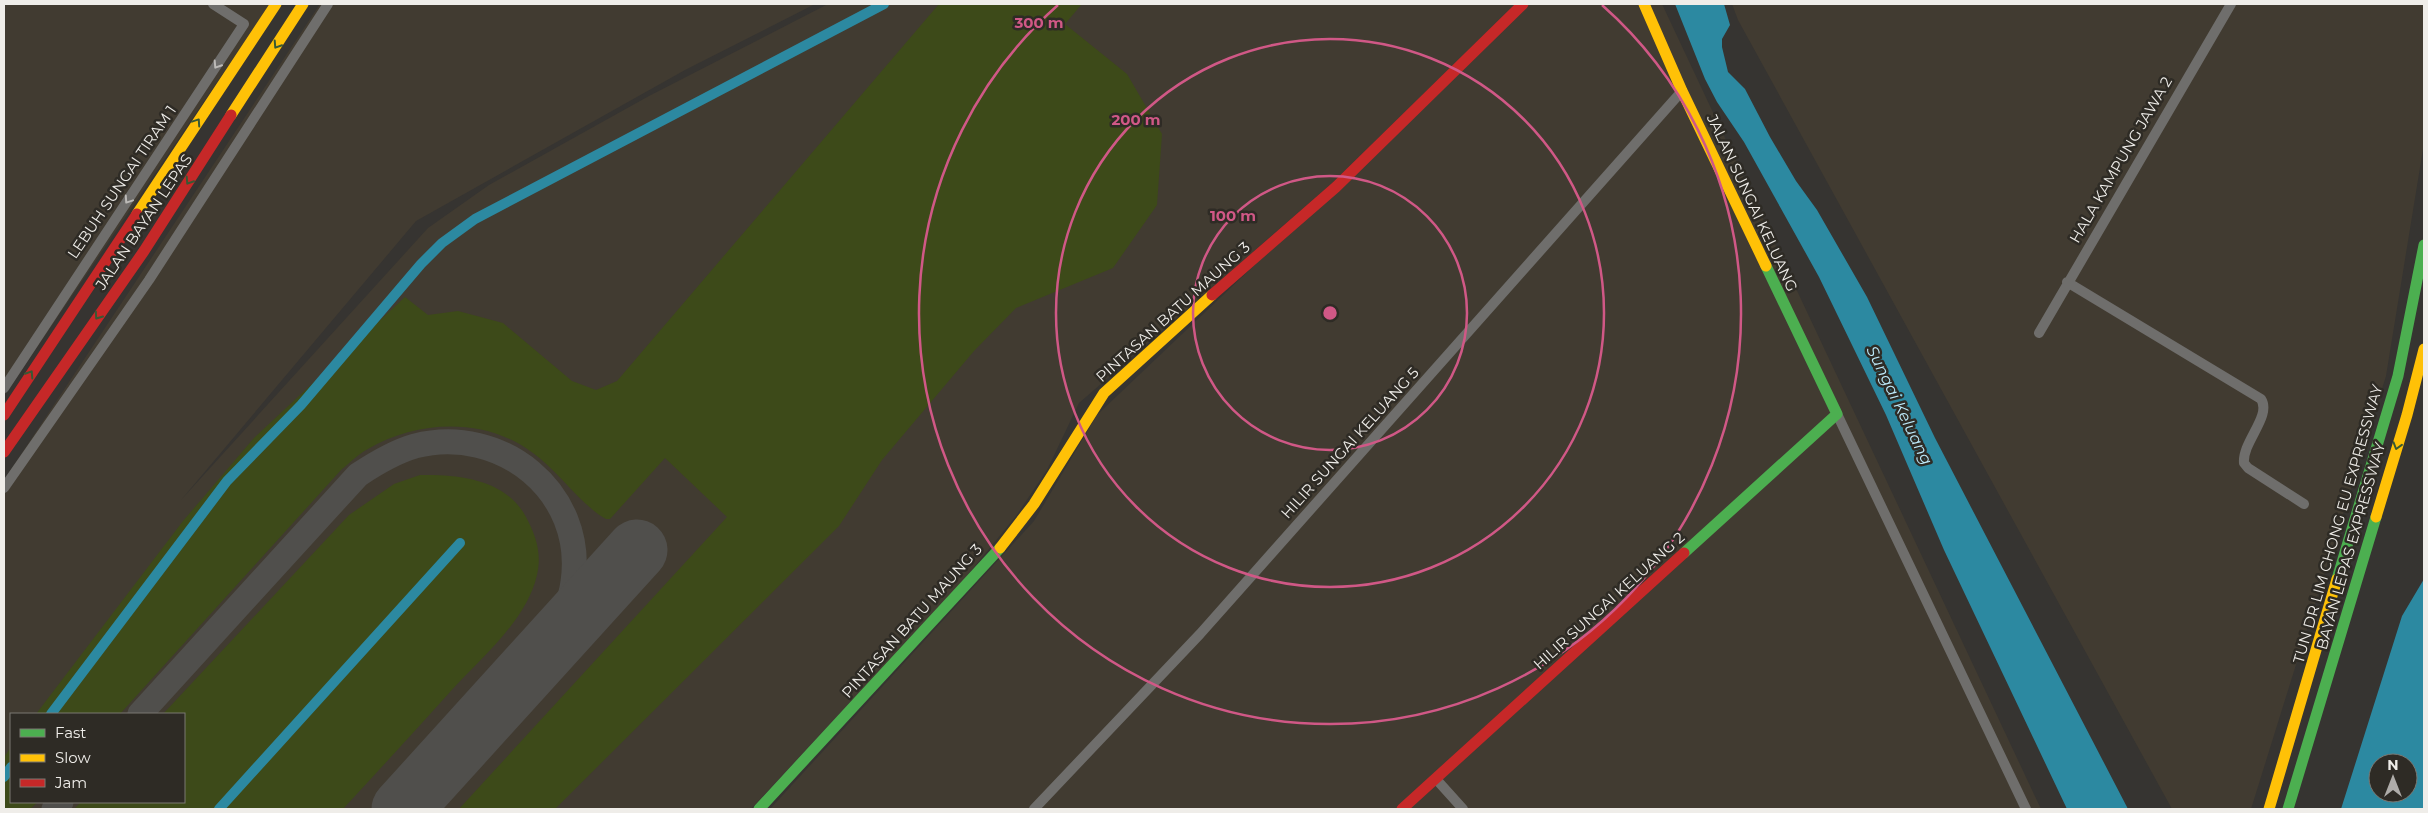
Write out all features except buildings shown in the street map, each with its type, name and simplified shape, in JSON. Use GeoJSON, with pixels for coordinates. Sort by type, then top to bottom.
{"type":"FeatureCollection","features":[{"type":"Feature","properties":{"kind":"main road","name":"JALAN BAYAN LEPAS"},"geometry":{"type":"LineString","coordinates":[[4,415],[276,4]]}},
{"type":"Feature","properties":{"kind":"main road","name":"JALAN BAYAN LEPAS"},"geometry":{"type":"LineString","coordinates":[[4,452],[144,251],[303,4]]}},
{"type":"Feature","properties":{"kind":"main road","name":"PINTASAN BATU MAUNG 3"},"geometry":{"type":"LineString","coordinates":[[759,809],[1001,546],[1034,504],[1087,417],[1104,393],[1134,364],[1336,187],[1523,4]]}},
{"type":"Feature","properties":{"kind":"main road","name":"JALAN SUNGAI KELUANG"},"geometry":{"type":"LineString","coordinates":[[1644,4],[1682,91],[1837,414]]}},
{"type":"Feature","properties":{"kind":"main road"},"geometry":{"type":"LineString","coordinates":[[121,236],[118,252],[123,259],[132,259],[144,251]]}},
{"type":"Feature","properties":{"kind":"main road","name":"TUN DR LIM CHONG EU EXPRESSWAY"},"geometry":{"type":"LineString","coordinates":[[2269,809],[2398,376],[2424,245]]}},
{"type":"Feature","properties":{"kind":"main road","name":"BAYAN LEPAS EXPRESSWAY"},"geometry":{"type":"LineString","coordinates":[[2276,809],[2416,338],[2424,290]]}},
{"type":"Feature","properties":{"kind":"main road","name":"BAYAN LEPAS EXPRESSWAY"},"geometry":{"type":"LineString","coordinates":[[2288,809],[2407,415],[2424,349]]}},
{"type":"Feature","properties":{"kind":"main road"},"geometry":{"type":"LineString","coordinates":[[2398,376],[2407,368],[2415,367],[2421,370],[2424,379]]}},
{"type":"Feature","properties":{"kind":"main road"},"geometry":{"type":"LineString","coordinates":[[2298,809],[2424,384]]}},
{"type":"Feature","properties":{"kind":"main road","name":"HILIR SUNGAI KELUANG 2"},"geometry":{"type":"LineString","coordinates":[[1402,809],[1837,414]]}},
{"type":"Feature","properties":{"kind":"street","name":"LEBUH SUNGAI TIRAM 1"},"geometry":{"type":"LineString","coordinates":[[4,388],[244,24],[213,4]]}},
{"type":"Feature","properties":{"kind":"street"},"geometry":{"type":"LineString","coordinates":[[4,488],[149,280],[328,4]]}},
{"type":"Feature","properties":{"kind":"street","name":"HALA KAMPUNG JAWA 2"},"geometry":{"type":"LineString","coordinates":[[2039,333],[2067,282],[2231,4]]}},
{"type":"Feature","properties":{"kind":"street","name":"HILIR SUNGAI KELUANG 5"},"geometry":{"type":"LineString","coordinates":[[1034,809],[1200,634],[1682,91]]}},
{"type":"Feature","properties":{"kind":"street"},"geometry":{"type":"LineString","coordinates":[[2067,282],[2249,390],[2261,399],[2264,411],[2245,450],[2244,463],[2248,468],[2304,504]]}},
{"type":"Feature","properties":{"kind":"street"},"geometry":{"type":"LineString","coordinates":[[1837,414],[2026,809]]}},
{"type":"Feature","properties":{"kind":"street"},"geometry":{"type":"LineString","coordinates":[[1436,778],[1463,809]]}},
{"type":"Feature","properties":{"kind":"shaded area"},"geometry":{"type":"Polygon","coordinates":[[[4,4],[270,4],[4,396],[4,4]]]}},
{"type":"Feature","properties":{"kind":"shaded area"},"geometry":{"type":"Polygon","coordinates":[[[320,4],[815,4],[685,70],[416,221],[181,500],[428,228],[489,185],[649,96],[828,4],[1516,4],[1330,185],[1079,403],[1047,470],[1016,516],[961,583],[751,809],[4,809],[4,480],[320,4]]]}},
{"type":"Feature","properties":{"kind":"shaded area"},"geometry":{"type":"Polygon","coordinates":[[[1529,4],[1662,4],[2041,809],[770,809],[1034,521],[1097,415],[1529,4]]]}},
{"type":"Feature","properties":{"kind":"shaded area"},"geometry":{"type":"Polygon","coordinates":[[[1732,4],[2424,4],[2424,143],[2386,376],[2251,809],[2172,809],[1738,20],[1732,4]]]}},
{"type":"Feature","properties":{"kind":"green space"},"geometry":{"type":"Polygon","coordinates":[[[939,4],[1082,4],[1065,24],[1127,74],[1162,134],[1157,205],[1113,268],[1016,308],[974,351],[882,460],[839,526],[555,809],[459,809],[727,517],[665,458],[610,519],[606,519],[588,506],[533,453],[514,441],[494,433],[473,428],[430,428],[408,432],[387,439],[364,451],[341,470],[121,713],[37,713],[183,521],[254,438],[405,297],[428,315],[458,311],[503,323],[572,381],[596,390],[617,381],[939,4]]]}},
{"type":"Feature","properties":{"kind":"green space"},"geometry":{"type":"Polygon","coordinates":[[[420,475],[450,476],[480,481],[506,494],[517,504],[533,531],[539,559],[537,575],[532,592],[524,607],[501,638],[343,809],[74,809],[80,803],[185,803],[185,713],[164,713],[349,515],[394,484],[420,475]]]}},
{"type":"Feature","properties":{"kind":"green space"},"geometry":{"type":"Polygon","coordinates":[[[10,748],[10,803],[37,803],[30,809],[4,809],[4,757],[10,748]]]}},
{"type":"Feature","properties":{"kind":"water","name":"Sungai Keluang"},"geometry":{"type":"Polygon","coordinates":[[[1675,4],[1724,4],[1730,25],[1722,39],[1728,72],[1745,89],[1770,137],[1796,181],[1817,210],[1867,297],[1935,438],[2128,809],[2067,809],[1944,550],[1886,415],[1819,277],[1744,142],[1717,102],[1705,79],[1675,4]]]}},
{"type":"Feature","properties":{"kind":"water"},"geometry":{"type":"Polygon","coordinates":[[[2424,579],[2424,809],[2341,809],[2402,616],[2424,579]]]}},
{"type":"Feature","properties":{"kind":"waterway"},"geometry":{"type":"LineString","coordinates":[[52,713],[227,481],[301,405],[421,264],[442,243],[475,219],[884,4]]}},
{"type":"Feature","properties":{"kind":"waterway"},"geometry":{"type":"LineString","coordinates":[[219,809],[460,543]]}},
{"type":"Feature","properties":{"kind":"waterway"},"geometry":{"type":"LineString","coordinates":[[4,777],[10,768]]}},
{"type":"Feature","properties":{"kind":"taxiway"},"geometry":{"type":"LineString","coordinates":[[141,713],[358,475],[385,458],[415,446],[447,442],[478,445],[506,456],[531,472],[551,494],[566,520],[573,549],[573,582],[565,612],[539,658]]}},
{"type":"Feature","properties":{"kind":"taxiway"},"geometry":{"type":"LineString","coordinates":[[54,809],[60,803]]}},
{"type":"Feature","properties":{"kind":"runway"},"geometry":{"type":"LineString","coordinates":[[402,809],[637,550]]}},
{"type":"Feature","properties":{"kind":"traffic: fast"},"geometry":{"type":"LineString","coordinates":[[2337,579],[2398,376],[2424,245]]}},
{"type":"Feature","properties":{"kind":"traffic: fast"},"geometry":{"type":"LineString","coordinates":[[1684,553],[1837,414],[1766,266]]}},
{"type":"Feature","properties":{"kind":"traffic: fast"},"geometry":{"type":"LineString","coordinates":[[2288,809],[2376,517]]}},
{"type":"Feature","properties":{"kind":"traffic: fast"},"geometry":{"type":"LineString","coordinates":[[759,809],[1000,548]]}},
{"type":"Feature","properties":{"kind":"traffic: slow"},"geometry":{"type":"LineString","coordinates":[[137,214],[276,4]]}},
{"type":"Feature","properties":{"kind":"traffic: slow"},"geometry":{"type":"LineString","coordinates":[[231,115],[303,4]]}},
{"type":"Feature","properties":{"kind":"traffic: slow"},"geometry":{"type":"LineString","coordinates":[[1644,4],[1682,91],[1766,266]]}},
{"type":"Feature","properties":{"kind":"traffic: slow"},"geometry":{"type":"LineString","coordinates":[[1000,548],[1034,504],[1104,393],[1212,295]]}},
{"type":"Feature","properties":{"kind":"traffic: slow"},"geometry":{"type":"LineString","coordinates":[[2376,517],[2407,415],[2424,349]]}},
{"type":"Feature","properties":{"kind":"traffic: slow"},"geometry":{"type":"LineString","coordinates":[[2269,809],[2337,579]]}},
{"type":"Feature","properties":{"kind":"traffic: jam"},"geometry":{"type":"LineString","coordinates":[[1212,295],[1336,187],[1523,4]]}},
{"type":"Feature","properties":{"kind":"traffic: jam"},"geometry":{"type":"LineString","coordinates":[[4,452],[144,251],[231,115]]}},
{"type":"Feature","properties":{"kind":"traffic: jam"},"geometry":{"type":"LineString","coordinates":[[4,415],[137,214]]}},
{"type":"Feature","properties":{"kind":"traffic: jam"},"geometry":{"type":"LineString","coordinates":[[1402,809],[1684,553]]}}]}
